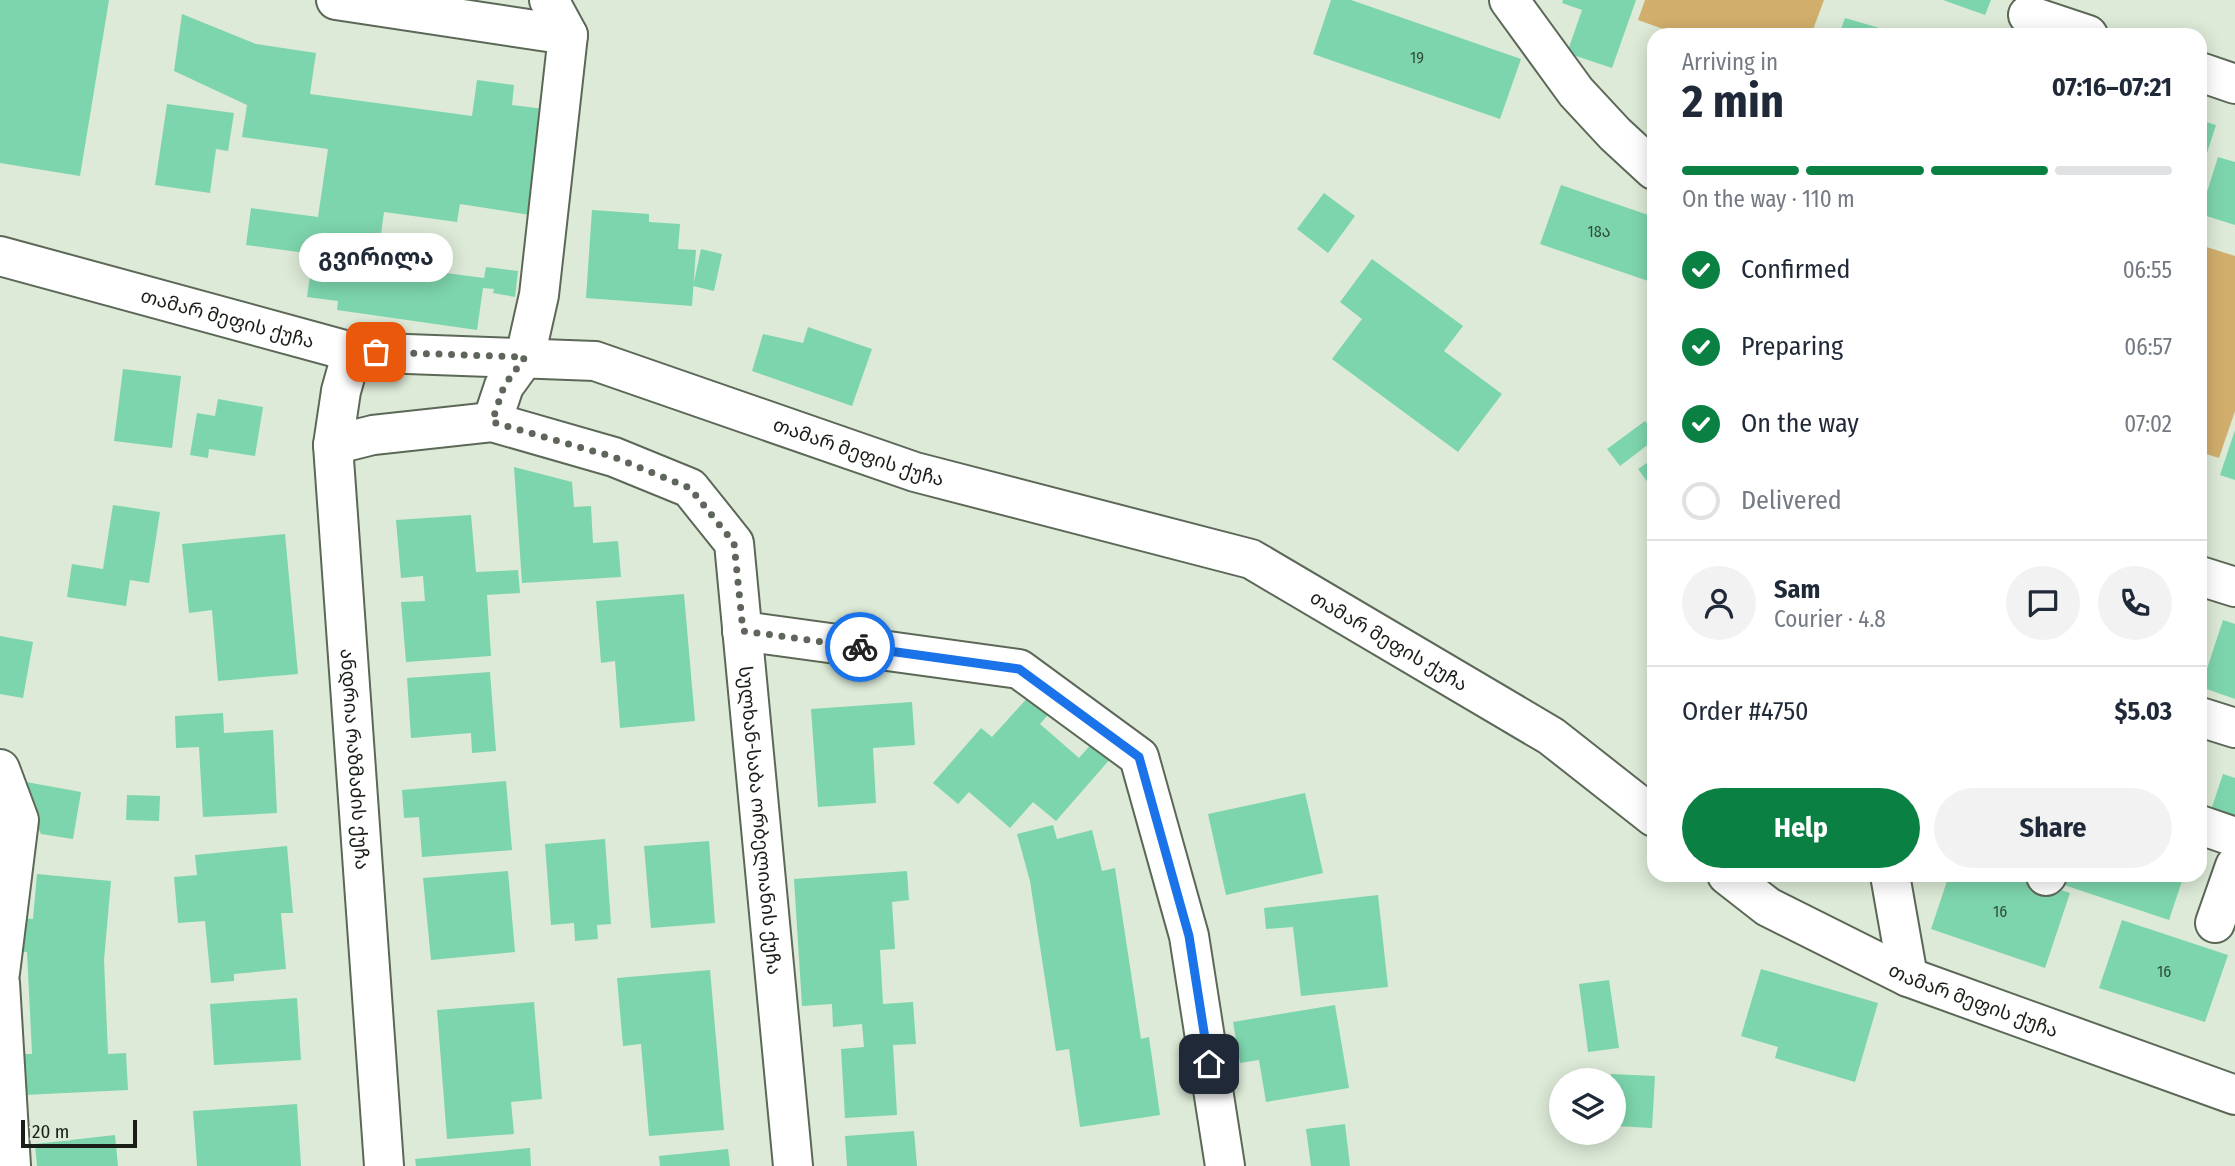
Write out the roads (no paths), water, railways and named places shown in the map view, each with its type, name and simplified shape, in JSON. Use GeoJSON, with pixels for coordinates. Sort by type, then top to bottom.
{"type":"FeatureCollection","features":[{"type":"Feature","properties":{"kind":"street"},"geometry":{"type":"LineString","coordinates":[[336,0],[568,35]]}},
{"type":"Feature","properties":{"kind":"street"},"geometry":{"type":"LineString","coordinates":[[492,422],[504,386],[525,357],[539,295],[568,35],[549,0]]}},
{"type":"Feature","properties":{"kind":"street"},"geometry":{"type":"LineString","coordinates":[[1509,0],[1576,92],[1647,164]]}},
{"type":"Feature","properties":{"kind":"street"},"geometry":{"type":"LineString","coordinates":[[2028,17],[2065,28]]}},
{"type":"Feature","properties":{"kind":"street"},"geometry":{"type":"LineString","coordinates":[[2207,74],[2235,84]]}},
{"type":"Feature","properties":{"kind":"street","name":"თამარ მეფის ქუჩა"},"geometry":{"type":"LineString","coordinates":[[0,256],[352,352],[595,361],[915,471],[1251,559],[1551,736],[1647,811]]}},
{"type":"Feature","properties":{"kind":"street","name":"ანდრია რაზმაძის ქუჩა"},"geometry":{"type":"LineString","coordinates":[[352,352],[341,391],[333,445],[384,1166]]}},
{"type":"Feature","properties":{"kind":"street","name":"სულხან-საბა ორბელიანის ქუჩა"},"geometry":{"type":"LineString","coordinates":[[333,445],[373,435],[492,422],[614,457],[690,488],[734,543],[793,1166]]}},
{"type":"Feature","properties":{"kind":"street"},"geometry":{"type":"LineString","coordinates":[[2207,578],[2235,587]]}},
{"type":"Feature","properties":{"kind":"street"},"geometry":{"type":"LineString","coordinates":[[743,631],[1019,669],[1139,757],[1189,936],[1224,1166]]}},
{"type":"Feature","properties":{"kind":"street"},"geometry":{"type":"LineString","coordinates":[[2207,719],[2235,728]]}},
{"type":"Feature","properties":{"kind":"street"},"geometry":{"type":"LineString","coordinates":[[0,769],[19,820],[0,973]]}},
{"type":"Feature","properties":{"kind":"street"},"geometry":{"type":"LineString","coordinates":[[2207,827],[2235,837]]}},
{"type":"Feature","properties":{"kind":"street"},"geometry":{"type":"LineString","coordinates":[[2215,923],[2235,866]]}},
{"type":"Feature","properties":{"kind":"street","name":"თამარ მეფის ქუჩა"},"geometry":{"type":"LineString","coordinates":[[1736,882],[1768,907],[1908,977],[2235,1095]]}},
{"type":"Feature","properties":{"kind":"street"},"geometry":{"type":"LineString","coordinates":[[1891,882],[1908,977]]}},
{"type":"Feature","properties":{"kind":"street"},"geometry":{"type":"LineString","coordinates":[[0,984],[11,1166]]}},
{"type":"Feature","properties":{"kind":"place","name":"გვირილა"},"geometry":{"type":"Point","coordinates":[376,352]}}]}
